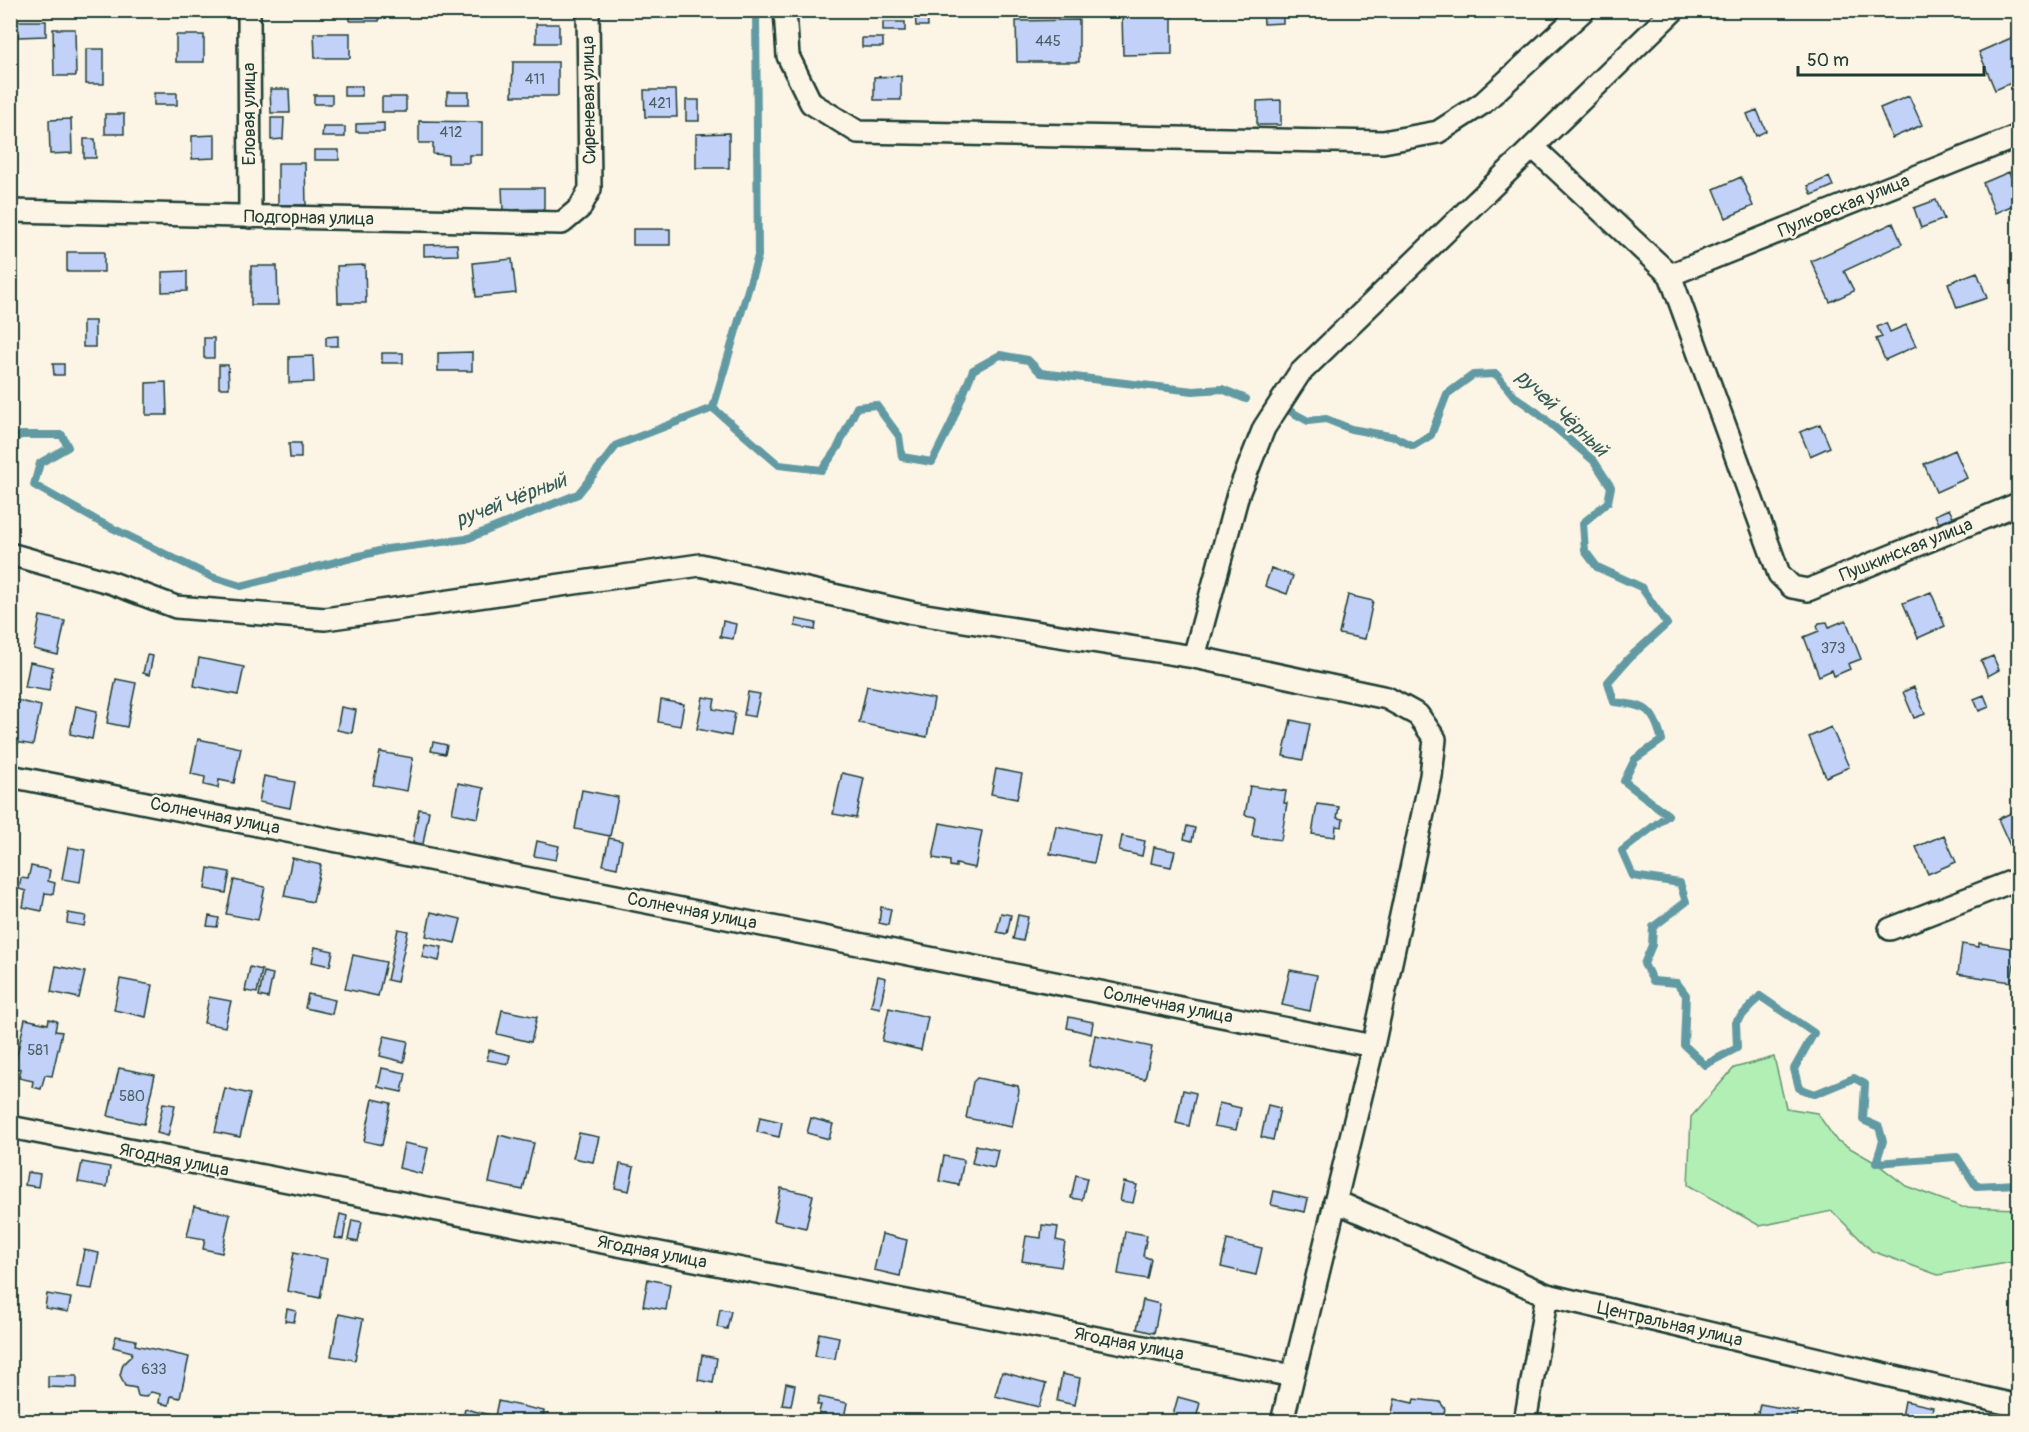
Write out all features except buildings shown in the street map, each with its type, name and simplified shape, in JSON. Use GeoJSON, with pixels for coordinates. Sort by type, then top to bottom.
{"type":"FeatureCollection","features":[{"type":"Feature","properties":{"kind":"street","name":"Еловая улица"},"geometry":{"type":"LineString","coordinates":[[249,10],[250,217]]}},
{"type":"Feature","properties":{"kind":"street","name":"Сиреневая улица"},"geometry":{"type":"LineString","coordinates":[[588,10],[590,189]]}},
{"type":"Feature","properties":{"kind":"street"},"geometry":{"type":"LineString","coordinates":[[785,10],[788,57],[811,103],[858,132],[1383,142],[1438,132],[1483,103],[1584,10]]}},
{"type":"Feature","properties":{"kind":"street"},"geometry":{"type":"LineString","coordinates":[[1194,657],[1238,494],[1264,428],[1299,374],[1674,10]]}},
{"type":"Feature","properties":{"kind":"street","name":"Пулковская улица"},"geometry":{"type":"LineString","coordinates":[[1670,275],[2019,136]]}},
{"type":"Feature","properties":{"kind":"street"},"geometry":{"type":"LineString","coordinates":[[1533,147],[1670,275]]}},
{"type":"Feature","properties":{"kind":"street","name":"Подгорная улица"},"geometry":{"type":"LineString","coordinates":[[10,211],[562,224],[580,208],[590,189]]}},
{"type":"Feature","properties":{"kind":"street","name":"Пушкинская улица"},"geometry":{"type":"LineString","coordinates":[[1670,275],[1779,574],[1792,587],[1808,590],[2019,504]]}},
{"type":"Feature","properties":{"kind":"street"},"geometry":{"type":"LineString","coordinates":[[10,554],[112,583],[176,607],[325,619],[700,565],[914,613],[1194,657],[1387,698],[1418,715],[1435,739],[1431,776],[1372,1046],[1282,1422]]}},
{"type":"Feature","properties":{"kind":"street","name":"Солнечная улица"},"geometry":{"type":"LineString","coordinates":[[10,776],[1372,1046]]}},
{"type":"Feature","properties":{"kind":"street"},"geometry":{"type":"LineString","coordinates":[[1890,929],[2019,879]]}},
{"type":"Feature","properties":{"kind":"street","name":"Ягодная улица"},"geometry":{"type":"LineString","coordinates":[[10,1127],[1293,1376]]}},
{"type":"Feature","properties":{"kind":"street","name":"Центральная улица"},"geometry":{"type":"LineString","coordinates":[[1335,1201],[1547,1295],[2019,1406]]}},
{"type":"Feature","properties":{"kind":"street"},"geometry":{"type":"LineString","coordinates":[[1525,1422],[1547,1295]]}},
{"type":"Feature","properties":{"kind":"green space"},"geometry":{"type":"Polygon","coordinates":[[[1774,1057],[1786,1108],[1817,1113],[1836,1140],[1876,1163],[1906,1186],[1962,1207],[2018,1209],[2018,1261],[1938,1275],[1872,1251],[1832,1211],[1760,1226],[1688,1185],[1691,1117],[1734,1068],[1774,1057]]]}},
{"type":"Feature","properties":{"kind":"waterway"},"geometry":{"type":"LineString","coordinates":[[713,408],[758,256],[756,10]]}},
{"type":"Feature","properties":{"kind":"waterway","name":"ручей Чёрный"},"geometry":{"type":"LineString","coordinates":[[10,440],[21,435],[62,435],[68,447],[40,463],[34,485],[96,520],[212,577],[241,586],[387,549],[466,539],[578,494],[617,445],[713,408],[779,465],[822,470],[838,447],[857,407],[876,405],[899,436],[902,457],[932,462],[951,424],[973,370],[1000,355],[1028,360],[1041,373],[1193,391],[1222,389],[1246,399]]}},
{"type":"Feature","properties":{"kind":"waterway","name":"ручей Чёрный"},"geometry":{"type":"LineString","coordinates":[[1288,410],[1308,421],[1326,419],[1351,429],[1395,437],[1413,446],[1431,435],[1447,394],[1473,375],[1496,374],[1514,396],[1538,413],[1594,461],[1611,487],[1608,502],[1583,523],[1585,551],[1597,567],[1641,587],[1667,624],[1629,658],[1608,682],[1614,702],[1647,710],[1655,721],[1662,740],[1635,759],[1624,781],[1668,815],[1622,851],[1633,876],[1680,883],[1686,902],[1653,927],[1652,945],[1644,964],[1653,981],[1677,983],[1686,995],[1684,1045],[1705,1065],[1737,1048],[1736,1022],[1760,996],[1814,1033],[1794,1069],[1799,1088],[1815,1094],[1854,1078],[1865,1084],[1863,1120],[1879,1127],[1883,1141],[1876,1163],[1957,1157],[1976,1186],[2018,1184]]}}]}
